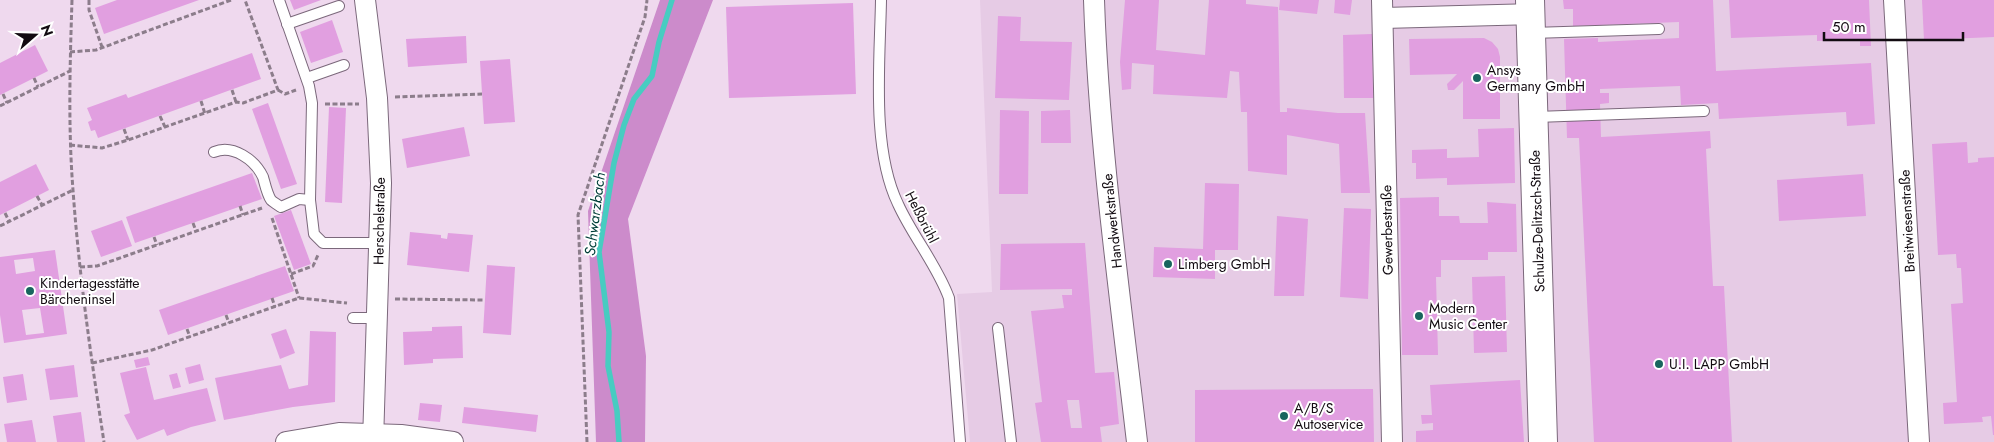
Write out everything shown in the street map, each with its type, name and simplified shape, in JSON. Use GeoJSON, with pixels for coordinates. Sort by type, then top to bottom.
{"type":"FeatureCollection","features":[{"type":"Feature","properties":{"kind":"street","name":"Herschelstraße"},"geometry":{"type":"LineString","coordinates":[[365,0],[377,101],[381,183],[373,437]]}},
{"type":"Feature","properties":{"kind":"street","name":"Handwerkstraße"},"geometry":{"type":"LineString","coordinates":[[1094,0],[1096,60],[1104,147],[1137,442]]}},
{"type":"Feature","properties":{"kind":"street","name":"Breitwiesenstraße"},"geometry":{"type":"LineString","coordinates":[[1894,0],[1920,442]]}},
{"type":"Feature","properties":{"kind":"street","name":"Gewerbestraße"},"geometry":{"type":"LineString","coordinates":[[1392,442],[1383,9],[1531,16]]}},
{"type":"Feature","properties":{"kind":"street","name":"Schulze-Delitzsch-Straße"},"geometry":{"type":"LineString","coordinates":[[1531,16],[1543,442]]}},
{"type":"Feature","properties":{"kind":"street"},"geometry":{"type":"LineString","coordinates":[[286,442],[338,433],[453,442]]}},
{"type":"Feature","properties":{"kind":"lane"},"geometry":{"type":"LineString","coordinates":[[279,0],[308,82],[312,104],[310,200],[314,234],[323,243],[379,243]]}},
{"type":"Feature","properties":{"kind":"lane","name":"Heßbrühl"},"geometry":{"type":"LineString","coordinates":[[881,0],[880,114],[885,164],[897,203],[930,262],[943,281],[949,298],[960,442]]}},
{"type":"Feature","properties":{"kind":"lane"},"geometry":{"type":"LineString","coordinates":[[287,24],[339,6]]}},
{"type":"Feature","properties":{"kind":"lane"},"geometry":{"type":"LineString","coordinates":[[1531,16],[1659,29]]}},
{"type":"Feature","properties":{"kind":"lane"},"geometry":{"type":"LineString","coordinates":[[308,82],[344,65]]}},
{"type":"Feature","properties":{"kind":"lane"},"geometry":{"type":"LineString","coordinates":[[1534,118],[1704,111]]}},
{"type":"Feature","properties":{"kind":"lane"},"geometry":{"type":"LineString","coordinates":[[214,152],[221,149],[229,149],[251,160],[262,175],[271,200],[281,207],[299,199],[310,200]]}},
{"type":"Feature","properties":{"kind":"lane"},"geometry":{"type":"LineString","coordinates":[[353,318],[376,308]]}},
{"type":"Feature","properties":{"kind":"lane"},"geometry":{"type":"LineString","coordinates":[[998,328],[1011,442]]}},
{"type":"Feature","properties":{"kind":"path"},"geometry":{"type":"LineString","coordinates":[[72,0],[70,145],[73,190],[80,268],[104,442]]}},
{"type":"Feature","properties":{"kind":"path"},"geometry":{"type":"LineString","coordinates":[[89,0],[89,10],[102,48]]}},
{"type":"Feature","properties":{"kind":"path"},"geometry":{"type":"LineString","coordinates":[[70,52],[102,48],[231,0]]}},
{"type":"Feature","properties":{"kind":"path"},"geometry":{"type":"LineString","coordinates":[[245,0],[278,90],[285,94],[308,82]]}},
{"type":"Feature","properties":{"kind":"path"},"geometry":{"type":"LineString","coordinates":[[587,442],[578,215],[645,17],[647,0]]}},
{"type":"Feature","properties":{"kind":"path"},"geometry":{"type":"LineString","coordinates":[[0,106],[70,71]]}},
{"type":"Feature","properties":{"kind":"path"},"geometry":{"type":"LineString","coordinates":[[34,78],[38,87]]}},
{"type":"Feature","properties":{"kind":"path"},"geometry":{"type":"LineString","coordinates":[[232,90],[236,102]]}},
{"type":"Feature","properties":{"kind":"path"},"geometry":{"type":"LineString","coordinates":[[70,145],[102,148],[236,102],[243,103],[278,90]]}},
{"type":"Feature","properties":{"kind":"path"},"geometry":{"type":"LineString","coordinates":[[3,94],[8,103]]}},
{"type":"Feature","properties":{"kind":"path"},"geometry":{"type":"LineString","coordinates":[[312,104],[482,94]]}},
{"type":"Feature","properties":{"kind":"path"},"geometry":{"type":"LineString","coordinates":[[201,101],[205,114]]}},
{"type":"Feature","properties":{"kind":"path"},"geometry":{"type":"LineString","coordinates":[[160,116],[165,127]]}},
{"type":"Feature","properties":{"kind":"path"},"geometry":{"type":"LineString","coordinates":[[124,129],[128,140]]}},
{"type":"Feature","properties":{"kind":"path"},"geometry":{"type":"LineString","coordinates":[[0,226],[73,190]]}},
{"type":"Feature","properties":{"kind":"path"},"geometry":{"type":"LineString","coordinates":[[37,196],[42,205]]}},
{"type":"Feature","properties":{"kind":"path"},"geometry":{"type":"LineString","coordinates":[[240,206],[243,215]]}},
{"type":"Feature","properties":{"kind":"path"},"geometry":{"type":"LineString","coordinates":[[80,268],[97,266],[265,207]]}},
{"type":"Feature","properties":{"kind":"path"},"geometry":{"type":"LineString","coordinates":[[5,213],[9,221]]}},
{"type":"Feature","properties":{"kind":"path"},"geometry":{"type":"LineString","coordinates":[[271,213],[299,298]]}},
{"type":"Feature","properties":{"kind":"path"},"geometry":{"type":"LineString","coordinates":[[193,223],[196,232]]}},
{"type":"Feature","properties":{"kind":"path"},"geometry":{"type":"LineString","coordinates":[[154,237],[157,245]]}},
{"type":"Feature","properties":{"kind":"path"},"geometry":{"type":"LineString","coordinates":[[291,274],[313,266]]}},
{"type":"Feature","properties":{"kind":"path"},"geometry":{"type":"LineString","coordinates":[[272,298],[275,307]]}},
{"type":"Feature","properties":{"kind":"path"},"geometry":{"type":"LineString","coordinates":[[92,363],[152,350],[299,298],[347,303]]}},
{"type":"Feature","properties":{"kind":"path"},"geometry":{"type":"LineString","coordinates":[[376,308],[485,300]]}},
{"type":"Feature","properties":{"kind":"path"},"geometry":{"type":"LineString","coordinates":[[226,315],[229,323]]}},
{"type":"Feature","properties":{"kind":"path"},"geometry":{"type":"LineString","coordinates":[[187,329],[190,337]]}},
{"type":"Feature","properties":{"kind":"shaded area"},"geometry":{"type":"Polygon","coordinates":[[[660,0],[713,0],[628,219],[646,356],[645,442],[596,442],[588,211],[660,0]]]}},
{"type":"Feature","properties":{"kind":"shaded area"},"geometry":{"type":"Polygon","coordinates":[[[980,0],[1994,0],[1994,442],[970,442],[957,294],[992,292],[980,0]]]}},
{"type":"Feature","properties":{"kind":"building"},"geometry":{"type":"Polygon","coordinates":[[[117,0],[199,0],[104,34],[95,8],[117,0]]]}},
{"type":"Feature","properties":{"kind":"building"},"geometry":{"type":"Polygon","coordinates":[[[290,0],[321,0],[294,10],[290,0]]]}},
{"type":"Feature","properties":{"kind":"building"},"geometry":{"type":"Polygon","coordinates":[[[1125,0],[1159,0],[1156,50],[1205,55],[1209,0],[1246,0],[1246,4],[1278,7],[1280,112],[1287,112],[1287,108],[1338,113],[1365,113],[1370,193],[1341,193],[1339,144],[1287,135],[1287,175],[1248,171],[1247,112],[1241,112],[1239,72],[1230,71],[1227,98],[1153,94],[1154,65],[1132,63],[1131,89],[1122,90],[1120,62],[1125,0]]]}},
{"type":"Feature","properties":{"kind":"building"},"geometry":{"type":"Polygon","coordinates":[[[1280,0],[1319,0],[1317,14],[1279,10],[1280,0]]]}},
{"type":"Feature","properties":{"kind":"building"},"geometry":{"type":"Polygon","coordinates":[[[1335,0],[1352,0],[1350,15],[1334,13],[1335,0]]]}},
{"type":"Feature","properties":{"kind":"building","name":"U.I. LAPP GmbH"},"geometry":{"type":"Polygon","coordinates":[[[1563,0],[1713,0],[1716,71],[1871,63],[1875,124],[1847,126],[1846,112],[1719,119],[1718,103],[1681,105],[1680,86],[1600,89],[1600,93],[1609,93],[1609,103],[1600,104],[1601,137],[1710,131],[1711,148],[1706,149],[1713,286],[1724,286],[1732,442],[1594,442],[1579,138],[1567,138],[1564,39],[1598,38],[1598,42],[1679,38],[1679,22],[1573,26],[1573,9],[1564,9],[1563,0]]]}},
{"type":"Feature","properties":{"kind":"building"},"geometry":{"type":"Polygon","coordinates":[[[1729,0],[1869,0],[1871,46],[1860,46],[1860,39],[1817,41],[1817,35],[1731,38],[1729,0]]]}},
{"type":"Feature","properties":{"kind":"building"},"geometry":{"type":"Polygon","coordinates":[[[1922,0],[1994,0],[1994,37],[1924,40],[1922,0]]]}},
{"type":"Feature","properties":{"kind":"building"},"geometry":{"type":"Polygon","coordinates":[[[853,3],[856,94],[729,98],[726,7],[853,3]]]}},
{"type":"Feature","properties":{"kind":"building"},"geometry":{"type":"Polygon","coordinates":[[[998,16],[1021,17],[1020,41],[1072,42],[1069,100],[995,98],[998,16]]]}},
{"type":"Feature","properties":{"kind":"building"},"geometry":{"type":"Polygon","coordinates":[[[332,20],[343,52],[311,63],[300,32],[332,20]]]}},
{"type":"Feature","properties":{"kind":"building"},"geometry":{"type":"Polygon","coordinates":[[[1372,34],[1373,98],[1344,98],[1343,35],[1372,34]]]}},
{"type":"Feature","properties":{"kind":"building"},"geometry":{"type":"Polygon","coordinates":[[[466,36],[467,63],[408,67],[406,39],[466,36]]]}},
{"type":"Feature","properties":{"kind":"building","name":"Ansys Germany GmbH"},"geometry":{"type":"Polygon","coordinates":[[[1484,38],[1492,42],[1498,49],[1500,57],[1500,119],[1463,119],[1463,81],[1454,90],[1448,90],[1447,84],[1457,74],[1410,75],[1409,39],[1484,38]]]}},
{"type":"Feature","properties":{"kind":"building"},"geometry":{"type":"Polygon","coordinates":[[[35,45],[48,71],[0,95],[0,63],[35,45]]]}},
{"type":"Feature","properties":{"kind":"building"},"geometry":{"type":"Polygon","coordinates":[[[252,53],[261,79],[98,138],[95,130],[91,131],[88,122],[92,120],[87,108],[126,94],[128,98],[252,53]]]}},
{"type":"Feature","properties":{"kind":"building"},"geometry":{"type":"Polygon","coordinates":[[[510,59],[515,122],[484,124],[480,61],[510,59]]]}},
{"type":"Feature","properties":{"kind":"building"},"geometry":{"type":"Polygon","coordinates":[[[268,103],[297,184],[281,189],[252,109],[268,103]]]}},
{"type":"Feature","properties":{"kind":"building"},"geometry":{"type":"Polygon","coordinates":[[[329,107],[346,108],[342,203],[325,202],[329,107]]]}},
{"type":"Feature","properties":{"kind":"building"},"geometry":{"type":"Polygon","coordinates":[[[1000,110],[1029,111],[1028,194],[999,194],[1000,110]]]}},
{"type":"Feature","properties":{"kind":"building"},"geometry":{"type":"Polygon","coordinates":[[[1070,110],[1071,143],[1041,143],[1041,111],[1070,110]]]}},
{"type":"Feature","properties":{"kind":"building"},"geometry":{"type":"Polygon","coordinates":[[[464,127],[470,156],[407,168],[402,139],[464,127]]]}},
{"type":"Feature","properties":{"kind":"building"},"geometry":{"type":"Polygon","coordinates":[[[1514,128],[1515,183],[1447,185],[1447,178],[1416,179],[1416,163],[1412,163],[1412,150],[1447,149],[1447,158],[1479,157],[1478,129],[1514,128]]]}},
{"type":"Feature","properties":{"kind":"building"},"geometry":{"type":"Polygon","coordinates":[[[1967,142],[1968,163],[1978,162],[1978,158],[1994,157],[1994,435],[1991,416],[1982,417],[1983,422],[1944,424],[1943,403],[1957,402],[1951,304],[1963,303],[1961,268],[1957,268],[1956,254],[1938,255],[1932,144],[1967,142]]]}},
{"type":"Feature","properties":{"kind":"building"},"geometry":{"type":"Polygon","coordinates":[[[36,164],[49,190],[0,215],[0,182],[36,164]]]}},
{"type":"Feature","properties":{"kind":"building"},"geometry":{"type":"Polygon","coordinates":[[[252,173],[262,199],[135,243],[126,217],[252,173]]]}},
{"type":"Feature","properties":{"kind":"building"},"geometry":{"type":"Polygon","coordinates":[[[1863,174],[1866,216],[1779,221],[1777,180],[1863,174]]]}},
{"type":"Feature","properties":{"kind":"building"},"geometry":{"type":"Polygon","coordinates":[[[1205,183],[1239,184],[1238,250],[1215,250],[1215,279],[1153,277],[1154,247],[1203,249],[1205,183]]]}},
{"type":"Feature","properties":{"kind":"building"},"geometry":{"type":"Polygon","coordinates":[[[1439,197],[1439,216],[1459,216],[1460,223],[1488,223],[1487,202],[1516,204],[1517,252],[1488,252],[1488,260],[1441,260],[1441,277],[1436,277],[1438,355],[1402,355],[1400,198],[1439,197]]]}},
{"type":"Feature","properties":{"kind":"building"},"geometry":{"type":"Polygon","coordinates":[[[1344,208],[1371,209],[1368,299],[1340,297],[1344,208]]]}},
{"type":"Feature","properties":{"kind":"building"},"geometry":{"type":"Polygon","coordinates":[[[291,210],[311,264],[294,270],[274,216],[291,210]]]}},
{"type":"Feature","properties":{"kind":"building"},"geometry":{"type":"Polygon","coordinates":[[[1277,216],[1308,219],[1304,296],[1274,296],[1277,216]]]}},
{"type":"Feature","properties":{"kind":"building"},"geometry":{"type":"Polygon","coordinates":[[[122,220],[132,246],[101,257],[91,231],[122,220]]]}},
{"type":"Feature","properties":{"kind":"building"},"geometry":{"type":"Polygon","coordinates":[[[410,232],[441,235],[441,238],[447,239],[448,233],[473,235],[469,272],[407,265],[410,232]]]}},
{"type":"Feature","properties":{"kind":"building"},"geometry":{"type":"Polygon","coordinates":[[[1085,243],[1095,373],[1114,372],[1119,424],[1100,427],[1102,442],[1041,442],[1035,403],[1042,402],[1031,311],[1064,308],[1062,295],[1072,295],[1072,289],[1000,290],[1001,244],[1085,243]],[[1067,400],[1071,428],[1082,428],[1079,400],[1067,400]]]}},
{"type":"Feature","properties":{"kind":"building","name":"Kindertagesstätte Bärcheninsel"},"geometry":{"type":"Polygon","coordinates":[[[55,250],[67,334],[4,343],[0,315],[0,257],[55,250]],[[33,258],[14,260],[16,274],[35,271],[33,258]],[[40,308],[22,310],[26,335],[44,333],[40,308]]]}},
{"type":"Feature","properties":{"kind":"building"},"geometry":{"type":"Polygon","coordinates":[[[487,265],[515,267],[511,335],[483,333],[487,265]]]}},
{"type":"Feature","properties":{"kind":"building"},"geometry":{"type":"Polygon","coordinates":[[[285,266],[294,291],[168,335],[159,310],[285,266]]]}},
{"type":"Feature","properties":{"kind":"building"},"geometry":{"type":"Polygon","coordinates":[[[1505,276],[1507,352],[1474,353],[1472,277],[1505,276]]]}},
{"type":"Feature","properties":{"kind":"building"},"geometry":{"type":"Polygon","coordinates":[[[462,326],[463,358],[433,359],[433,363],[404,365],[403,332],[432,331],[432,327],[462,326]]]}},
{"type":"Feature","properties":{"kind":"building"},"geometry":{"type":"Polygon","coordinates":[[[286,329],[295,353],[280,359],[271,334],[286,329]]]}},
{"type":"Feature","properties":{"kind":"building"},"geometry":{"type":"Polygon","coordinates":[[[310,331],[336,332],[335,402],[293,407],[224,420],[215,378],[281,365],[289,389],[308,385],[310,331]]]}},
{"type":"Feature","properties":{"kind":"building"},"geometry":{"type":"Polygon","coordinates":[[[148,357],[150,365],[136,368],[134,360],[148,357]]]}},
{"type":"Feature","properties":{"kind":"building"},"geometry":{"type":"Polygon","coordinates":[[[200,364],[204,380],[189,384],[185,368],[200,364]]]}},
{"type":"Feature","properties":{"kind":"building"},"geometry":{"type":"Polygon","coordinates":[[[74,365],[78,397],[50,400],[45,369],[74,365]]]}},
{"type":"Feature","properties":{"kind":"building"},"geometry":{"type":"Polygon","coordinates":[[[146,367],[154,400],[207,388],[216,421],[191,427],[167,436],[164,429],[137,440],[124,415],[130,413],[120,373],[146,367]]]}},
{"type":"Feature","properties":{"kind":"building"},"geometry":{"type":"Polygon","coordinates":[[[177,373],[181,387],[173,389],[169,375],[177,373]]]}},
{"type":"Feature","properties":{"kind":"building"},"geometry":{"type":"Polygon","coordinates":[[[23,374],[27,400],[7,403],[3,377],[23,374]]]}},
{"type":"Feature","properties":{"kind":"building"},"geometry":{"type":"Polygon","coordinates":[[[1520,380],[1524,442],[1416,442],[1416,431],[1433,430],[1433,423],[1422,424],[1421,415],[1432,415],[1430,385],[1520,380]]]}},
{"type":"Feature","properties":{"kind":"building","name":"A/B/S Autoservice"},"geometry":{"type":"Polygon","coordinates":[[[1373,389],[1374,442],[1195,442],[1195,390],[1373,389]]]}},
{"type":"Feature","properties":{"kind":"building"},"geometry":{"type":"Polygon","coordinates":[[[420,403],[442,405],[440,422],[418,420],[420,403]]]}},
{"type":"Feature","properties":{"kind":"building"},"geometry":{"type":"Polygon","coordinates":[[[464,407],[538,415],[536,432],[462,423],[464,407]]]}},
{"type":"Feature","properties":{"kind":"building"},"geometry":{"type":"Polygon","coordinates":[[[81,412],[85,442],[57,442],[53,416],[81,412]]]}},
{"type":"Feature","properties":{"kind":"building"},"geometry":{"type":"Polygon","coordinates":[[[32,420],[36,442],[7,442],[4,424],[32,420]]]}},
{"type":"Feature","properties":{"kind":"waterway","name":"Schwarzbach"},"geometry":{"type":"LineString","coordinates":[[619,442],[617,411],[608,366],[609,332],[599,252],[614,163],[624,125],[634,99],[652,76],[659,42],[672,0]]}},
{"type":"Feature","properties":{"kind":"place","name":"Ansys Germany GmbH"},"geometry":{"type":"Point","coordinates":[1477,78]}},
{"type":"Feature","properties":{"kind":"place","name":"Limberg GmbH"},"geometry":{"type":"Point","coordinates":[1168,264]}},
{"type":"Feature","properties":{"kind":"place","name":"Kindertagesstätte Bärcheninsel"},"geometry":{"type":"Point","coordinates":[30,291]}},
{"type":"Feature","properties":{"kind":"place","name":"Modern Music Center"},"geometry":{"type":"Point","coordinates":[1419,316]}},
{"type":"Feature","properties":{"kind":"place","name":"U.I. LAPP GmbH"},"geometry":{"type":"Point","coordinates":[1659,364]}},
{"type":"Feature","properties":{"kind":"place","name":"A/B/S Autoservice"},"geometry":{"type":"Point","coordinates":[1284,416]}}]}
